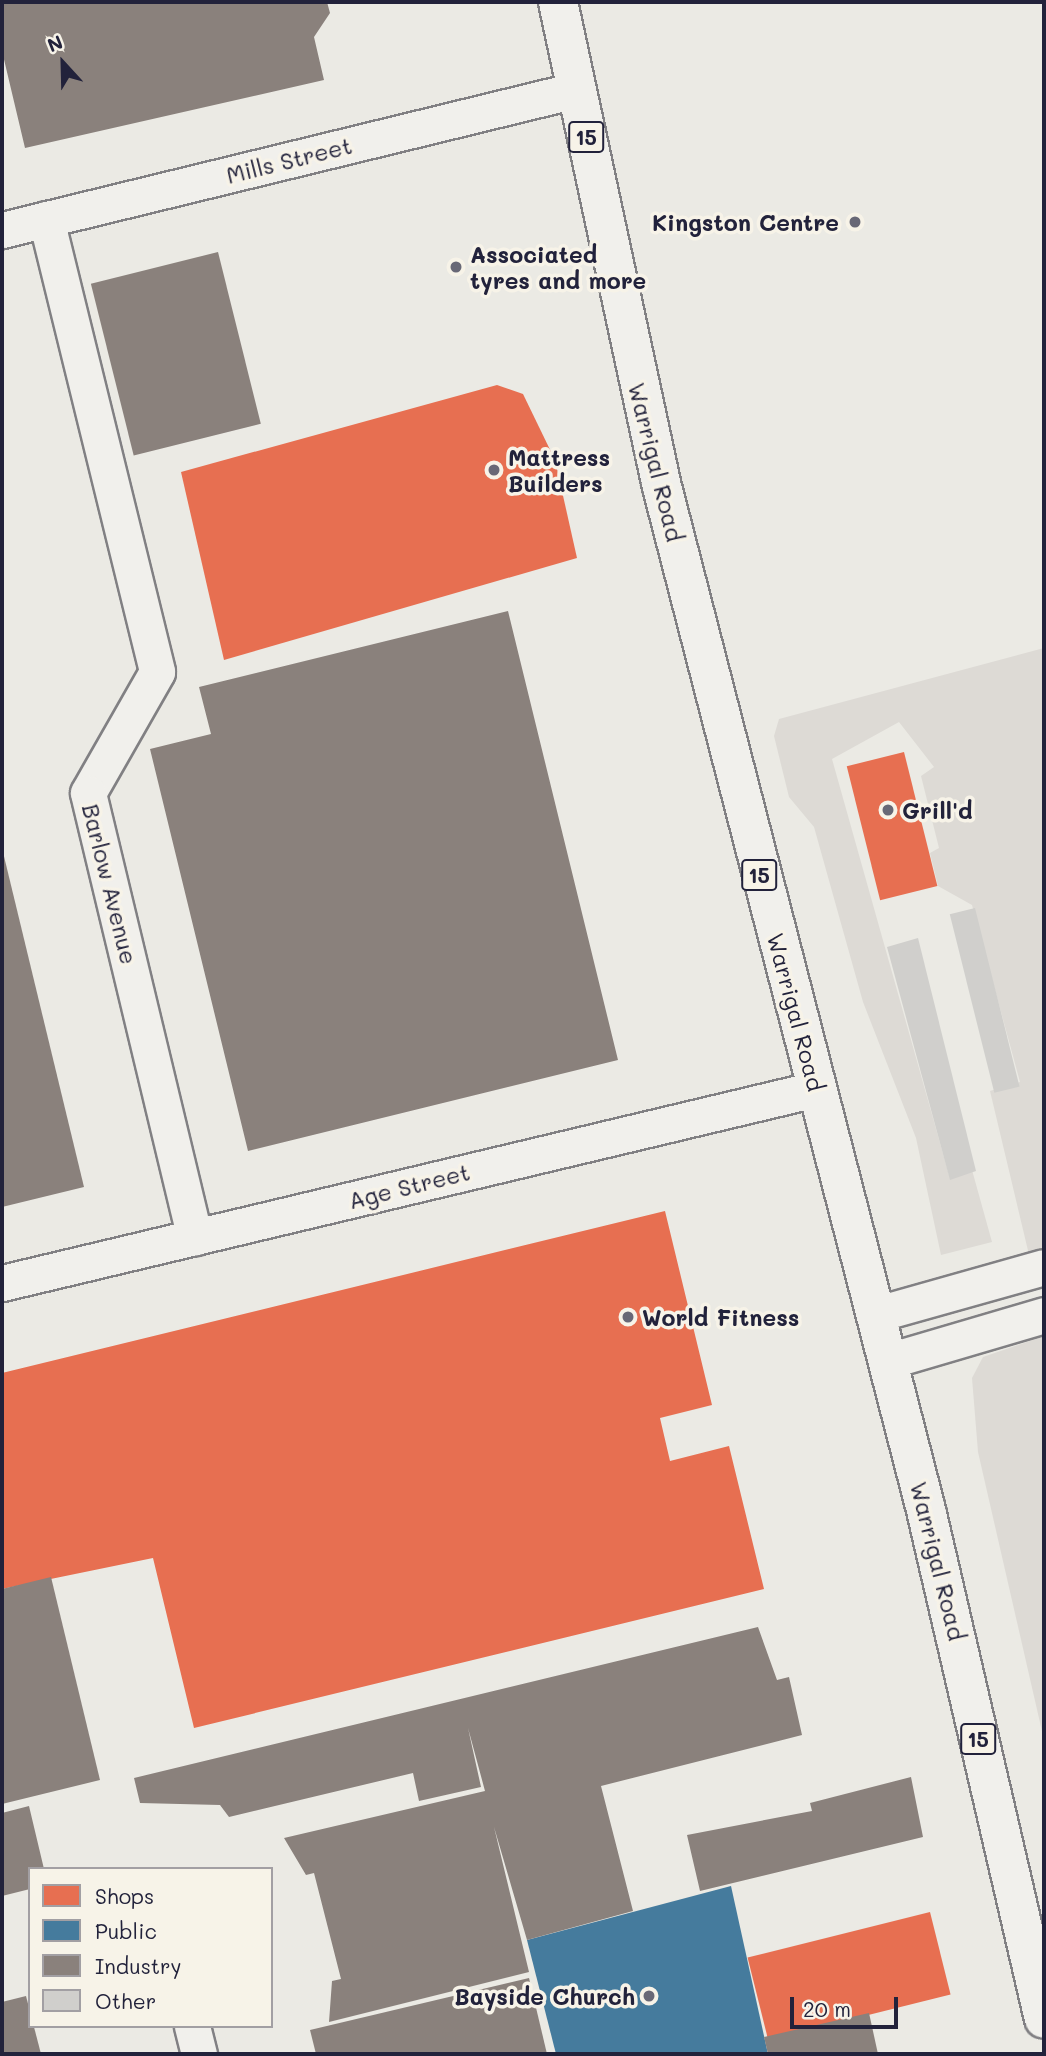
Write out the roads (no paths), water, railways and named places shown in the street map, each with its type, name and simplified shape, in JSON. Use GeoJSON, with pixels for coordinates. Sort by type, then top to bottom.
{"type":"FeatureCollection","features":[{"type":"Feature","properties":{"kind":"highway","name":"Warrigal Road"},"geometry":{"type":"LineString","coordinates":[[558,2],[664,496],[816,1089],[877,1314],[1044,2019]]}},
{"type":"Feature","properties":{"kind":"street","name":"Mills Street"},"geometry":{"type":"LineString","coordinates":[[2,230],[576,90]]}},
{"type":"Feature","properties":{"kind":"street","name":"Barlow Avenue"},"geometry":{"type":"LineString","coordinates":[[46,219],[157,672],[88,793],[195,1237]]}},
{"type":"Feature","properties":{"kind":"street","name":"Age Street"},"geometry":{"type":"LineString","coordinates":[[2,1283],[816,1089]]}},
{"type":"Feature","properties":{"kind":"street"},"geometry":{"type":"LineString","coordinates":[[877,1314],[1044,1267]]}},
{"type":"Feature","properties":{"kind":"street"},"geometry":{"type":"LineString","coordinates":[[888,1361],[1044,1315]]}},
{"type":"Feature","properties":{"kind":"street"},"geometry":{"type":"LineString","coordinates":[[192,2028],[199,2054]]}},
{"type":"Feature","properties":{"kind":"place","name":"Kingston Centre"},"geometry":{"type":"Point","coordinates":[855,222]}},
{"type":"Feature","properties":{"kind":"place","name":"Associated tyres and more"},"geometry":{"type":"Point","coordinates":[456,267]}},
{"type":"Feature","properties":{"kind":"place","name":"Mattress Builders"},"geometry":{"type":"Point","coordinates":[494,470]}},
{"type":"Feature","properties":{"kind":"place","name":"Grill'd"},"geometry":{"type":"Point","coordinates":[888,810]}},
{"type":"Feature","properties":{"kind":"place","name":"World Fitness"},"geometry":{"type":"Point","coordinates":[628,1317]}},
{"type":"Feature","properties":{"kind":"place","name":"Bayside Church"},"geometry":{"type":"Point","coordinates":[649,1996]}}]}
